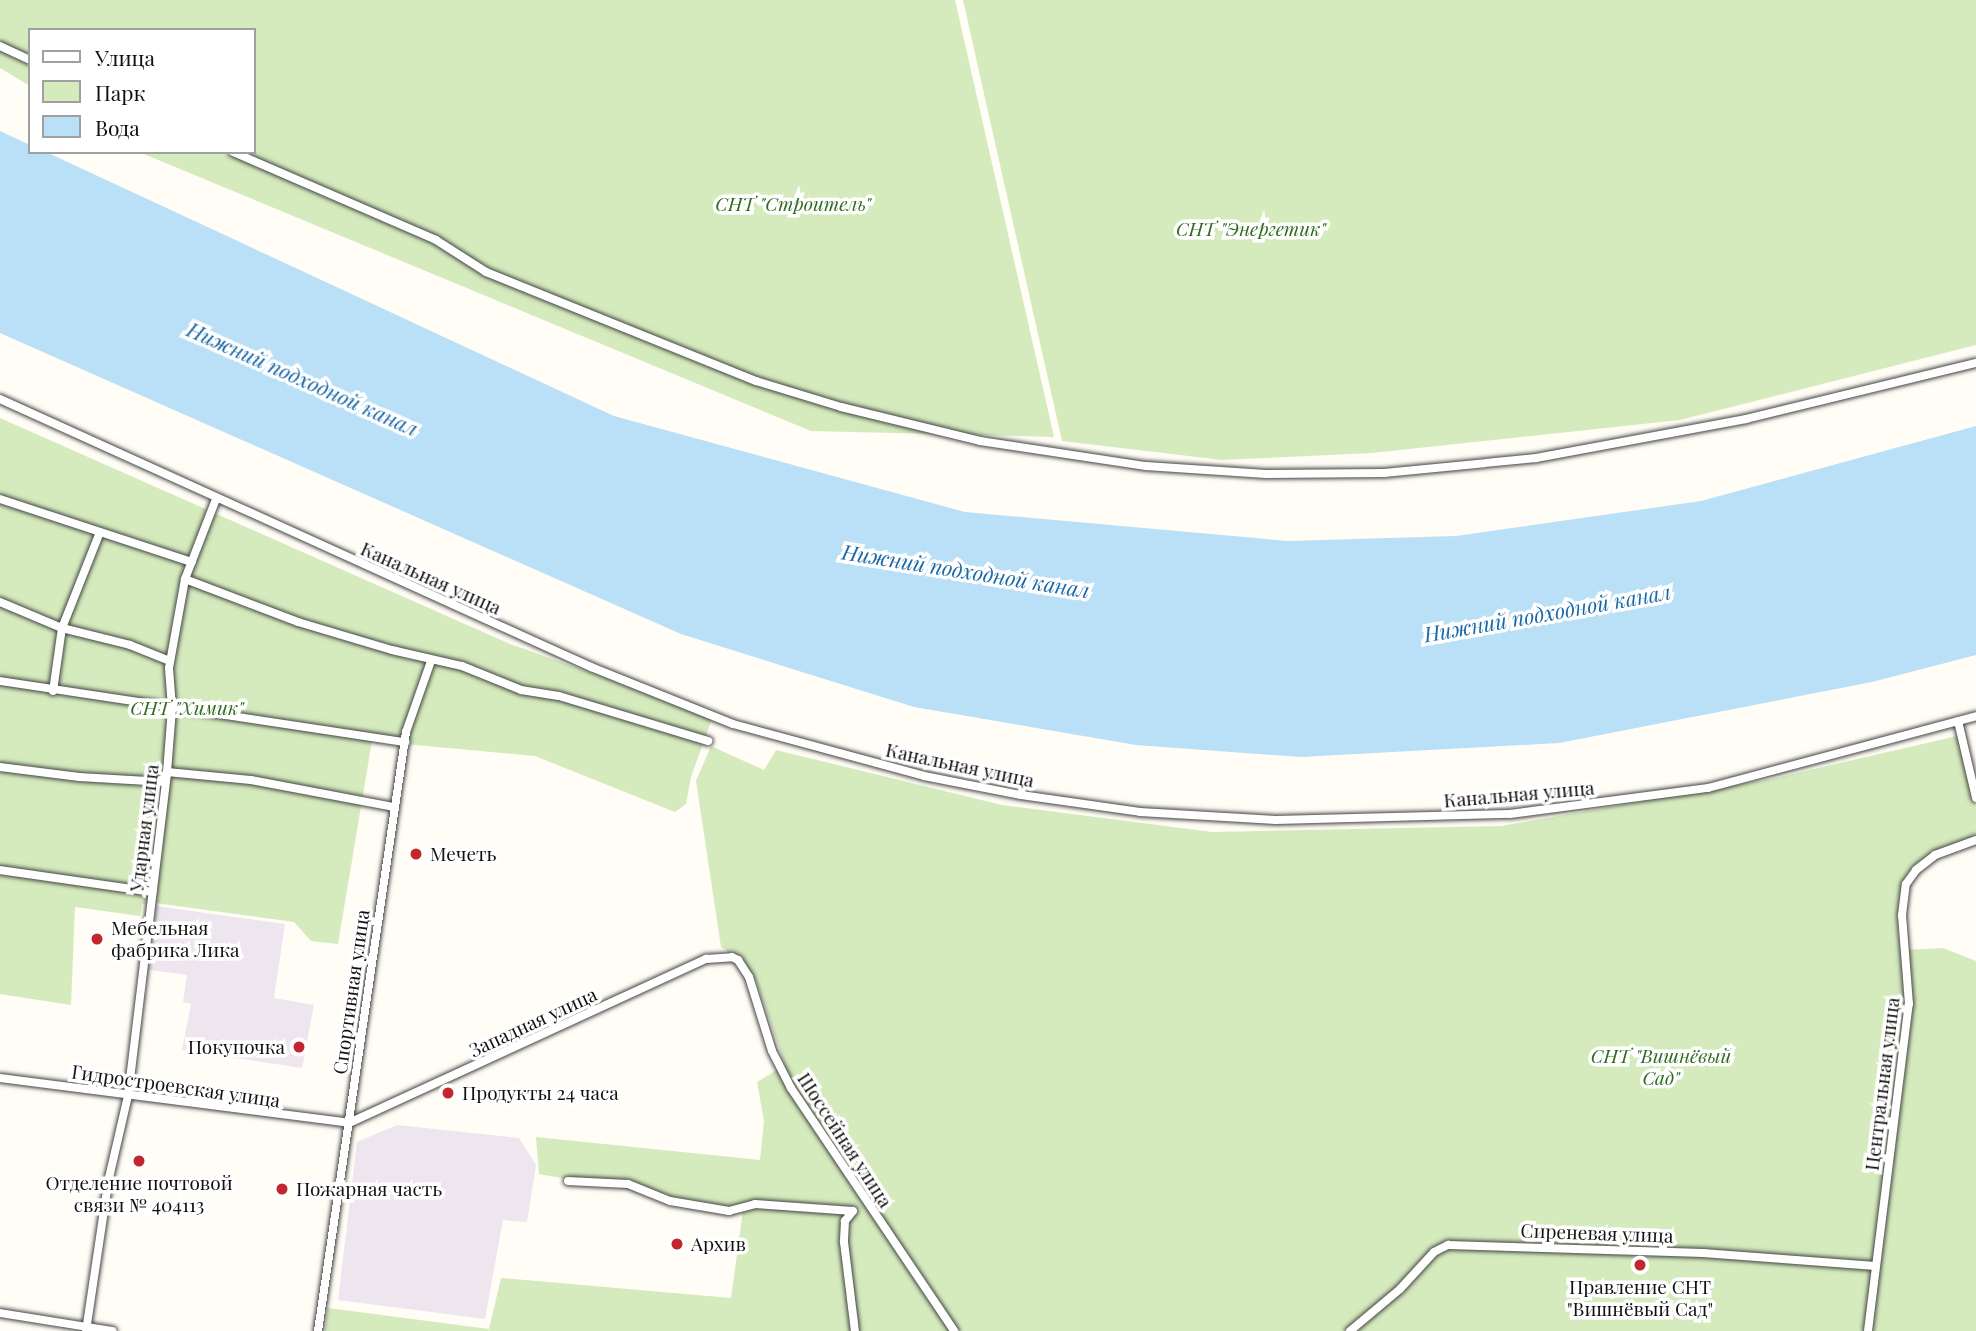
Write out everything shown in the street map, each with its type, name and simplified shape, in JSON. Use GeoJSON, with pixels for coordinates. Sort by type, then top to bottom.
{"type":"FeatureCollection","features":[{"type":"Feature","properties":{"kind":"street"},"geometry":{"type":"LineString","coordinates":[[0,46],[28,59]]}},
{"type":"Feature","properties":{"kind":"street"},"geometry":{"type":"LineString","coordinates":[[238,154],[436,240],[486,272],[755,381],[841,407],[980,441],[1146,467],[1266,474],[1384,472],[1536,458],[1758,416],[1976,363]]}},
{"type":"Feature","properties":{"kind":"street","name":"Канальная улица"},"geometry":{"type":"LineString","coordinates":[[0,399],[591,667],[733,724],[923,776],[1096,806],[1276,820],[1510,814],[1708,788],[1976,716]]}},
{"type":"Feature","properties":{"kind":"street"},"geometry":{"type":"LineString","coordinates":[[0,499],[192,562]]}},
{"type":"Feature","properties":{"kind":"street","name":"Ударная улица"},"geometry":{"type":"LineString","coordinates":[[87,1329],[109,1178],[128,1096],[167,772],[172,708],[170,661],[185,579],[216,499]]}},
{"type":"Feature","properties":{"kind":"street"},"geometry":{"type":"LineString","coordinates":[[53,691],[62,628],[100,532]]}},
{"type":"Feature","properties":{"kind":"street"},"geometry":{"type":"LineString","coordinates":[[185,579],[298,622],[430,660],[462,666],[521,690],[559,696],[708,741]]}},
{"type":"Feature","properties":{"kind":"street"},"geometry":{"type":"LineString","coordinates":[[0,602],[62,628],[130,645],[170,661]]}},
{"type":"Feature","properties":{"kind":"street","name":"Спортивная улица"},"geometry":{"type":"LineString","coordinates":[[318,1331],[394,807],[405,742],[430,660]]}},
{"type":"Feature","properties":{"kind":"street"},"geometry":{"type":"LineString","coordinates":[[0,681],[405,742]]}},
{"type":"Feature","properties":{"kind":"street"},"geometry":{"type":"LineString","coordinates":[[1958,721],[1976,798]]}},
{"type":"Feature","properties":{"kind":"street"},"geometry":{"type":"LineString","coordinates":[[0,767],[79,777],[166,782]]}},
{"type":"Feature","properties":{"kind":"street"},"geometry":{"type":"LineString","coordinates":[[167,772],[251,780],[394,807]]}},
{"type":"Feature","properties":{"kind":"street","name":"Центральная улица"},"geometry":{"type":"LineString","coordinates":[[1868,1331],[1909,1004],[1902,915],[1906,884],[1916,870],[1935,855],[1976,840]]}},
{"type":"Feature","properties":{"kind":"street"},"geometry":{"type":"LineString","coordinates":[[0,870],[152,891]]}},
{"type":"Feature","properties":{"kind":"street","name":"Западная улица"},"geometry":{"type":"LineString","coordinates":[[349,1123],[706,959],[732,957]]}},
{"type":"Feature","properties":{"kind":"street","name":"Шоссейная улица"},"geometry":{"type":"LineString","coordinates":[[732,957],[738,960],[749,977],[772,1051],[791,1088],[954,1331]]}},
{"type":"Feature","properties":{"kind":"street","name":"Гидростроевская улица"},"geometry":{"type":"LineString","coordinates":[[0,1078],[349,1123]]}},
{"type":"Feature","properties":{"kind":"street"},"geometry":{"type":"LineString","coordinates":[[568,1181],[628,1184],[670,1201],[729,1211],[755,1204],[853,1211],[868,1205]]}},
{"type":"Feature","properties":{"kind":"street"},"geometry":{"type":"LineString","coordinates":[[853,1211],[845,1221],[844,1242],[855,1331]]}},
{"type":"Feature","properties":{"kind":"street","name":"Сиреневая улица"},"geometry":{"type":"LineString","coordinates":[[1350,1331],[1400,1289],[1434,1252],[1448,1245],[1703,1253],[1876,1266]]}},
{"type":"Feature","properties":{"kind":"street"},"geometry":{"type":"LineString","coordinates":[[0,1313],[87,1329],[113,1331]]}},
{"type":"Feature","properties":{"kind":"shaded area"},"geometry":{"type":"Polygon","coordinates":[[[156,906],[285,924],[274,998],[314,1005],[302,1068],[182,1050],[191,1004],[183,1002],[187,975],[149,970],[156,906]]]}},
{"type":"Feature","properties":{"kind":"shaded area"},"geometry":{"type":"Polygon","coordinates":[[[397,1125],[519,1138],[536,1165],[527,1222],[503,1220],[485,1319],[338,1300],[357,1142],[397,1125]]]}},
{"type":"Feature","properties":{"kind":"green space","name":"СНТ \"Строитель\""},"geometry":{"type":"Polygon","coordinates":[[[0,0],[955,0],[1054,437],[811,431],[144,154],[256,154],[256,28],[28,28],[28,85],[0,68],[0,0]]]}},
{"type":"Feature","properties":{"kind":"green space","name":"СНТ \"Энергетик\""},"geometry":{"type":"Polygon","coordinates":[[[963,0],[1976,0],[1976,345],[1680,420],[1372,453],[1222,460],[1062,441],[963,0]]]}},
{"type":"Feature","properties":{"kind":"green space","name":"СНТ \"Химик\""},"geometry":{"type":"Polygon","coordinates":[[[0,418],[510,644],[713,716],[691,777],[686,804],[675,812],[535,756],[372,741],[338,944],[311,941],[294,922],[155,903],[142,904],[140,916],[75,907],[71,1005],[0,994],[0,418]]]}},
{"type":"Feature","properties":{"kind":"green space","name":"СНТ \"Вишнёвый Сад\""},"geometry":{"type":"Polygon","coordinates":[[[1957,736],[1976,807],[1976,842],[1931,858],[1906,878],[1897,916],[1900,950],[1943,948],[1976,961],[1976,1331],[325,1331],[328,1308],[489,1329],[501,1278],[731,1298],[743,1210],[539,1174],[536,1137],[760,1160],[764,1121],[757,1082],[785,1065],[756,980],[746,964],[721,947],[696,781],[711,746],[764,770],[776,750],[1002,805],[1212,832],[1501,826],[1771,779],[1957,736]]]}},
{"type":"Feature","properties":{"kind":"water","name":"Нижний подходной канал"},"geometry":{"type":"Polygon","coordinates":[[[0,131],[28,144],[28,154],[50,154],[614,416],[965,512],[1288,541],[1456,536],[1701,501],[1976,426],[1976,655],[1872,682],[1559,743],[1301,757],[1136,745],[914,707],[681,634],[0,333],[0,131]]]}},
{"type":"Feature","properties":{"kind":"place","name":"Мечеть"},"geometry":{"type":"Point","coordinates":[416,854]}},
{"type":"Feature","properties":{"kind":"place","name":"Мебельная фабрика Лика"},"geometry":{"type":"Point","coordinates":[97,939]}},
{"type":"Feature","properties":{"kind":"place","name":"Покупочка"},"geometry":{"type":"Point","coordinates":[299,1047]}},
{"type":"Feature","properties":{"kind":"place","name":"Продукты 24 часа"},"geometry":{"type":"Point","coordinates":[448,1093]}},
{"type":"Feature","properties":{"kind":"place","name":"Отделение почтовой связи № 404113"},"geometry":{"type":"Point","coordinates":[139,1161]}},
{"type":"Feature","properties":{"kind":"place","name":"Пожарная часть"},"geometry":{"type":"Point","coordinates":[282,1189]}},
{"type":"Feature","properties":{"kind":"place","name":"Архив"},"geometry":{"type":"Point","coordinates":[677,1244]}},
{"type":"Feature","properties":{"kind":"place","name":"Правление СНТ \"Вишнёвый Сад\""},"geometry":{"type":"Point","coordinates":[1640,1265]}}]}
